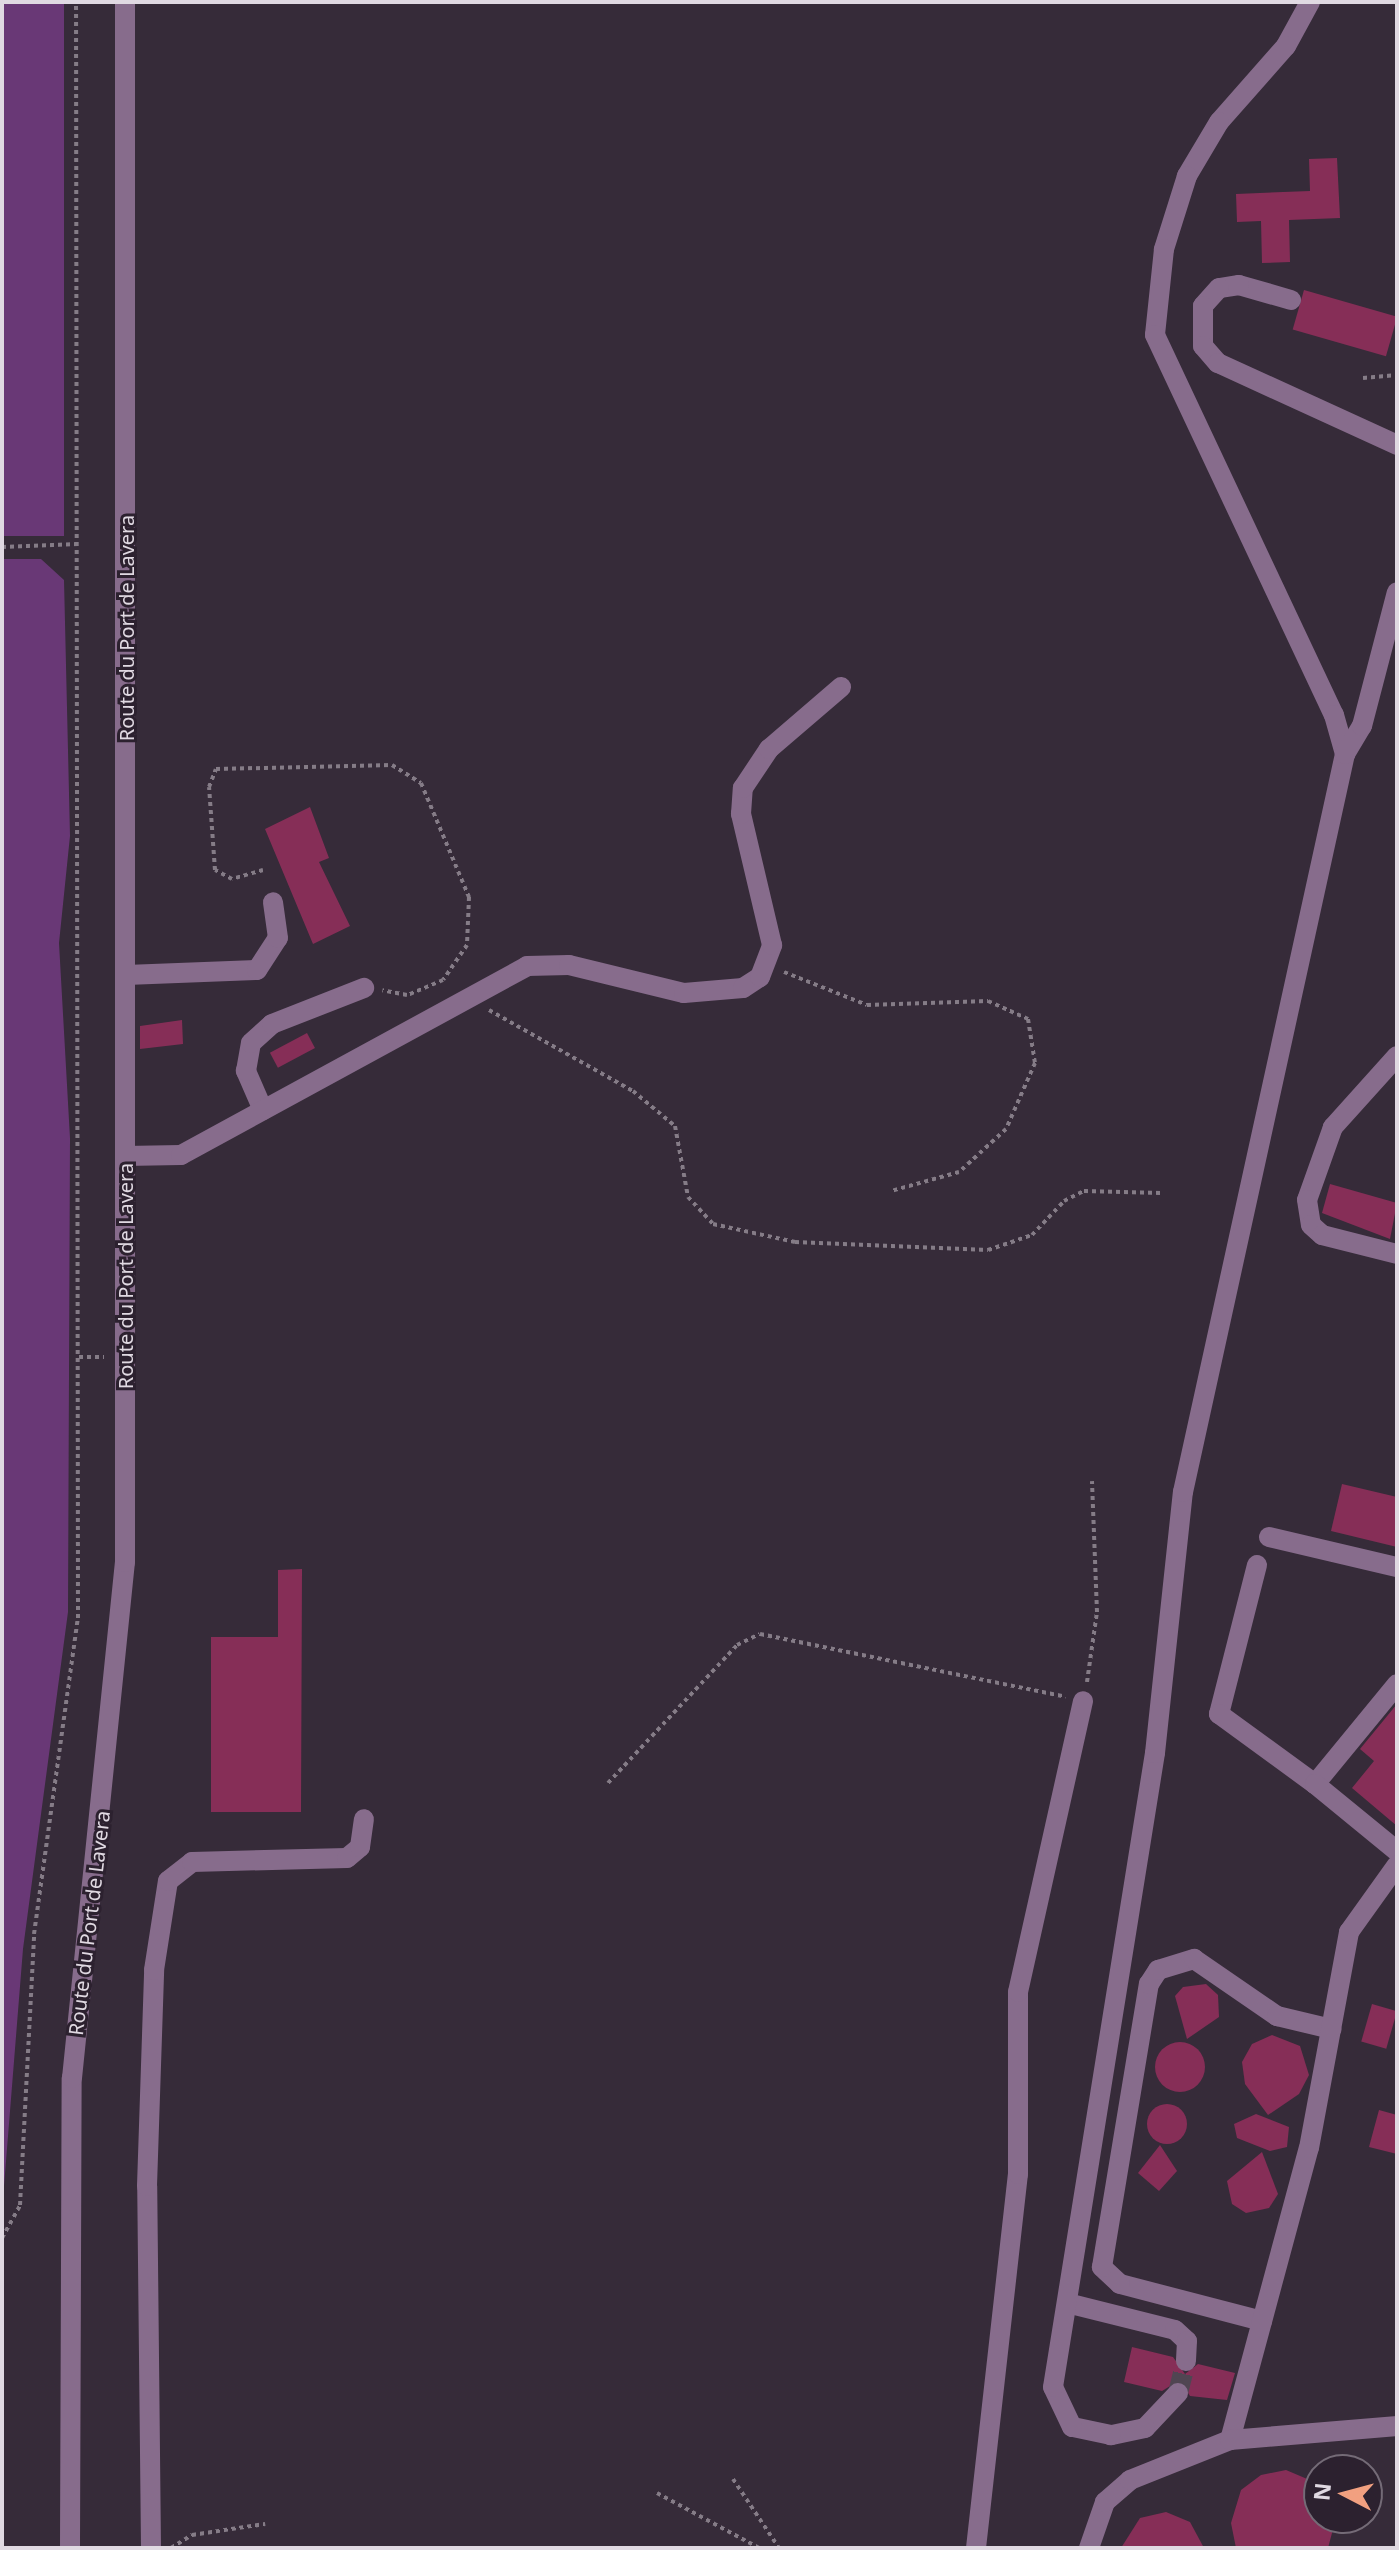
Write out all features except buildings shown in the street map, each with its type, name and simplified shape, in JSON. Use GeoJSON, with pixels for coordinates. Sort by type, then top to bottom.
{"type":"FeatureCollection","features":[{"type":"Feature","properties":{"kind":"street","name":"Route du Port de Lavera"},"geometry":{"type":"LineString","coordinates":[[70,2548],[71,2094],[125,1562],[125,2]]}},
{"type":"Feature","properties":{"kind":"street"},"geometry":{"type":"LineString","coordinates":[[1310,2],[1286,46],[1219,122],[1187,176],[1164,249],[1155,335],[1334,715],[1345,754]]}},
{"type":"Feature","properties":{"kind":"street"},"geometry":{"type":"LineString","coordinates":[[1291,300],[1239,285],[1219,288],[1203,306],[1203,346],[1218,363],[1397,445]]}},
{"type":"Feature","properties":{"kind":"street"},"geometry":{"type":"LineString","coordinates":[[1178,2393],[1145,2428],[1111,2435],[1072,2427],[1053,2387],[1155,1753],[1183,1492],[1345,754],[1362,726],[1390,648],[1397,592]]}},
{"type":"Feature","properties":{"kind":"street"},"geometry":{"type":"LineString","coordinates":[[125,1156],[181,1155],[472,995],[544,964],[684,993],[719,993],[743,988],[768,962],[772,945],[741,814],[743,788],[769,749],[841,687]]}},
{"type":"Feature","properties":{"kind":"street"},"geometry":{"type":"LineString","coordinates":[[126,975],[257,970],[278,938],[273,902]]}},
{"type":"Feature","properties":{"kind":"street"},"geometry":{"type":"LineString","coordinates":[[263,1110],[246,1071],[251,1043],[272,1024],[364,988]]}},
{"type":"Feature","properties":{"kind":"street"},"geometry":{"type":"LineString","coordinates":[[1397,1056],[1333,1127],[1307,1200],[1311,1225],[1322,1235],[1397,1254]]}},
{"type":"Feature","properties":{"kind":"street"},"geometry":{"type":"LineString","coordinates":[[1269,1537],[1397,1567]]}},
{"type":"Feature","properties":{"kind":"street"},"geometry":{"type":"LineString","coordinates":[[1257,1565],[1219,1714],[1315,1784],[1397,1851]]}},
{"type":"Feature","properties":{"kind":"street"},"geometry":{"type":"LineString","coordinates":[[1315,1784],[1397,1684]]}},
{"type":"Feature","properties":{"kind":"street"},"geometry":{"type":"LineString","coordinates":[[976,2548],[1018,2174],[1018,1992],[1083,1701]]}},
{"type":"Feature","properties":{"kind":"street"},"geometry":{"type":"LineString","coordinates":[[151,2548],[147,2186],[154,1970],[168,1881],[192,1862],[347,1858],[360,1847],[364,1819]]}},
{"type":"Feature","properties":{"kind":"street"},"geometry":{"type":"LineString","coordinates":[[1230,2440],[1309,2148],[1349,1932],[1395,1871]]}},
{"type":"Feature","properties":{"kind":"street"},"geometry":{"type":"LineString","coordinates":[[1262,2321],[1120,2284],[1102,2267],[1149,1984],[1158,1970],[1194,1959],[1277,2016],[1331,2029]]}},
{"type":"Feature","properties":{"kind":"street"},"geometry":{"type":"LineString","coordinates":[[1067,2303],[1175,2330],[1187,2341],[1186,2361]]}},
{"type":"Feature","properties":{"kind":"street"},"geometry":{"type":"LineString","coordinates":[[1089,2548],[1105,2502],[1130,2480],[1230,2440],[1397,2426]]}},
{"type":"Feature","properties":{"kind":"path"},"geometry":{"type":"LineString","coordinates":[[2,2238],[20,2205],[34,1934],[78,1618],[76,2]]}},
{"type":"Feature","properties":{"kind":"path"},"geometry":{"type":"LineString","coordinates":[[1363,378],[1397,375]]}},
{"type":"Feature","properties":{"kind":"path"},"geometry":{"type":"LineString","coordinates":[[2,547],[78,544]]}},
{"type":"Feature","properties":{"kind":"path"},"geometry":{"type":"LineString","coordinates":[[263,870],[232,879],[215,870],[209,787],[216,769],[392,765],[421,783],[469,897],[467,945],[443,980],[407,995],[364,988]]}},
{"type":"Feature","properties":{"kind":"path"},"geometry":{"type":"LineString","coordinates":[[768,962],[838,999],[909,1006],[988,1001],[1028,1019],[1035,1063],[1006,1129],[959,1172],[891,1191]]}},
{"type":"Feature","properties":{"kind":"path"},"geometry":{"type":"LineString","coordinates":[[472,995],[517,1029],[633,1091],[675,1126],[688,1197],[713,1224],[795,1242],[988,1250],[1032,1235],[1064,1201],[1084,1191],[1161,1193]]}},
{"type":"Feature","properties":{"kind":"path"},"geometry":{"type":"LineString","coordinates":[[79,1357],[125,1356]]}},
{"type":"Feature","properties":{"kind":"path"},"geometry":{"type":"LineString","coordinates":[[608,1783],[737,1645],[760,1634],[1083,1701],[1097,1612],[1092,1481]]}},
{"type":"Feature","properties":{"kind":"path"},"geometry":{"type":"LineString","coordinates":[[733,2479],[779,2548]]}},
{"type":"Feature","properties":{"kind":"path"},"geometry":{"type":"LineString","coordinates":[[657,2493],[759,2548]]}},
{"type":"Feature","properties":{"kind":"path"},"geometry":{"type":"LineString","coordinates":[[171,2548],[192,2535],[265,2524]]}},
{"type":"Feature","properties":{"kind":"shaded area"},"geometry":{"type":"Polygon","coordinates":[[[2,2],[64,2],[64,536],[2,536],[2,2]]]}},
{"type":"Feature","properties":{"kind":"shaded area"},"geometry":{"type":"Polygon","coordinates":[[[2,559],[41,559],[64,580],[70,836],[59,943],[70,1138],[68,1612],[23,1949],[2,2211],[2,559]]]}},
{"type":"Feature","properties":{"kind":"tunnel"},"geometry":{"type":"LineString","coordinates":[[1178,2393],[1186,2361]]}}]}
